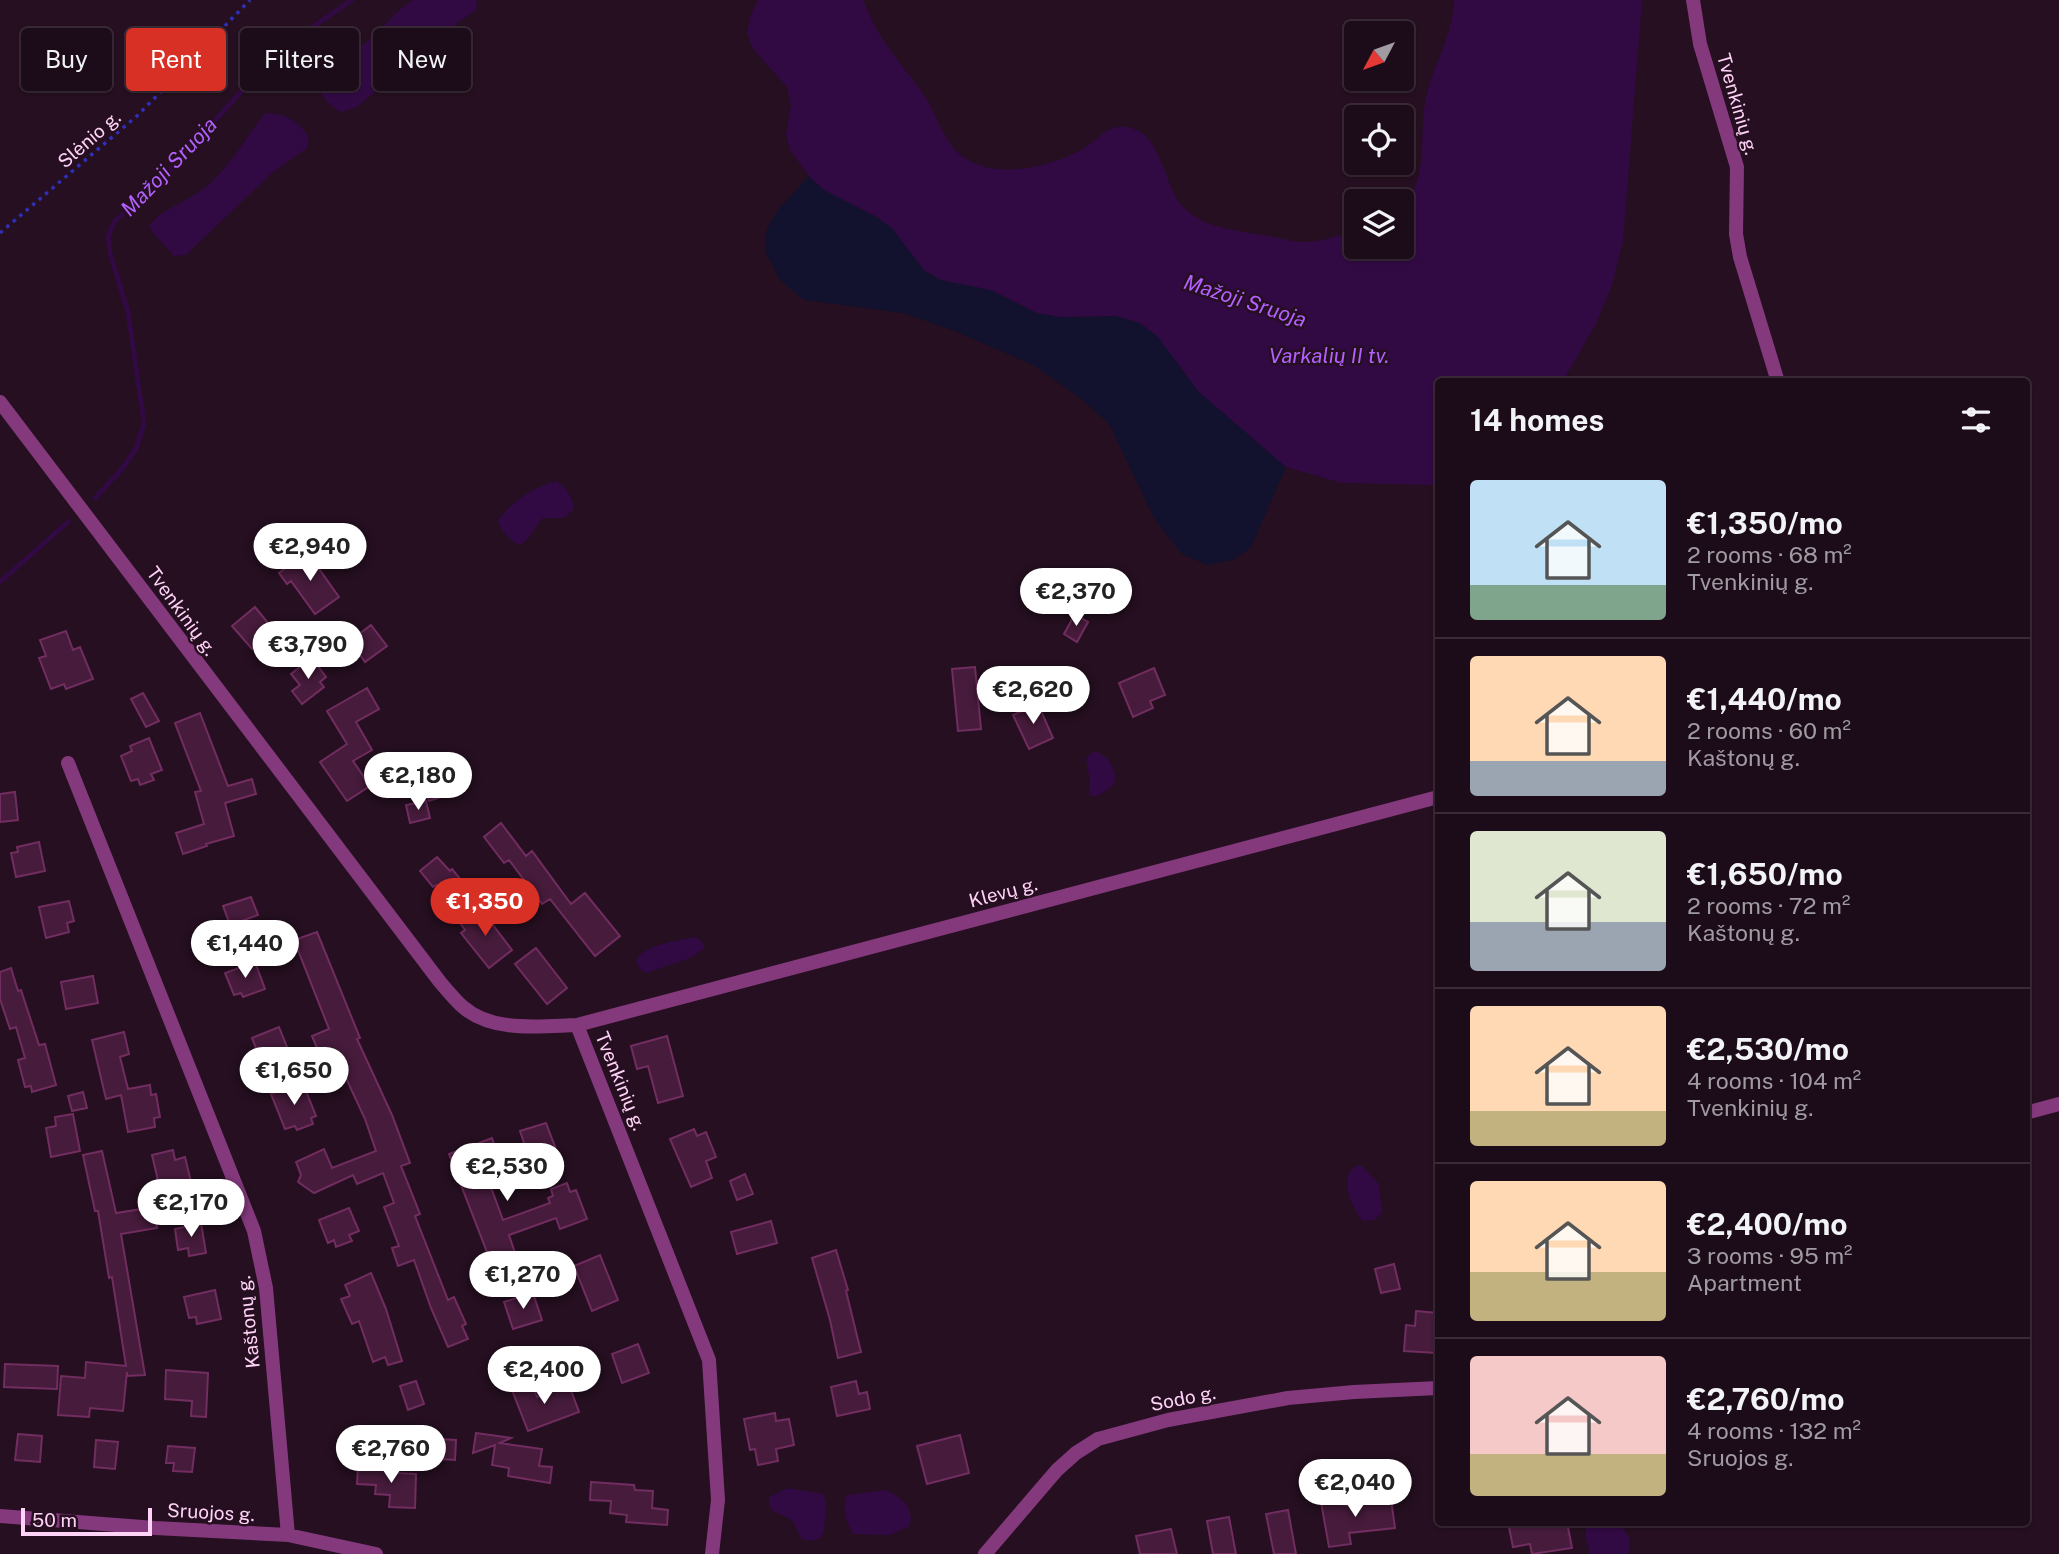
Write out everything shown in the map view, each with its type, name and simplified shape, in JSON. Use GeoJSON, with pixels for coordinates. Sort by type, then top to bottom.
{"type":"FeatureCollection","features":[{"type":"Feature","properties":{"kind":"street","name":"Tvenkinių g."},"geometry":{"type":"LineString","coordinates":[[1693,0],[1700,44],[1737,167],[1736,234],[1740,257],[1777,378]]}},
{"type":"Feature","properties":{"kind":"street","name":"Tvenkinių g."},"geometry":{"type":"LineString","coordinates":[[0,402],[440,982],[464,1008],[488,1021],[519,1026],[577,1025],[709,1360],[718,1500],[712,1554]]}},
{"type":"Feature","properties":{"kind":"street","name":"Kaštonų g."},"geometry":{"type":"LineString","coordinates":[[68,763],[254,1231],[265,1287],[288,1535]]}},
{"type":"Feature","properties":{"kind":"street","name":"Klevų g."},"geometry":{"type":"LineString","coordinates":[[577,1025],[1435,798]]}},
{"type":"Feature","properties":{"kind":"street"},"geometry":{"type":"LineString","coordinates":[[2030,1112],[2059,1104]]}},
{"type":"Feature","properties":{"kind":"street","name":"Sodo g."},"geometry":{"type":"LineString","coordinates":[[985,1554],[1057,1470],[1076,1453],[1098,1439],[1168,1419],[1287,1398],[1435,1388]]}},
{"type":"Feature","properties":{"kind":"street","name":"Sruojos g."},"geometry":{"type":"LineString","coordinates":[[0,1516],[288,1535],[376,1554]]}},
{"type":"Feature","properties":{"kind":"path","name":"Slėnio g."},"geometry":{"type":"LineString","coordinates":[[0,233],[138,116],[250,0]]}},
{"type":"Feature","properties":{"kind":"shaded area"},"geometry":{"type":"Polygon","coordinates":[[[809,176],[825,190],[877,217],[892,228],[924,270],[941,280],[991,290],[1038,313],[1061,317],[1116,316],[1140,323],[1158,337],[1199,392],[1286,467],[1251,547],[1233,560],[1207,565],[1182,554],[1155,520],[1109,424],[1079,397],[1033,365],[957,332],[903,313],[804,300],[780,280],[766,253],[765,233],[777,211],[809,176]]]}},
{"type":"Feature","properties":{"kind":"water"},"geometry":{"type":"Polygon","coordinates":[[[413,0],[477,0],[476,10],[450,28],[381,28],[413,0]]]}},
{"type":"Feature","properties":{"kind":"water","name":"Varkalių II tv."},"geometry":{"type":"Polygon","coordinates":[[[758,0],[863,0],[879,33],[926,98],[951,145],[963,157],[978,165],[1012,169],[1048,163],[1079,151],[1107,131],[1129,127],[1139,131],[1151,143],[1177,199],[1195,217],[1231,230],[1300,242],[1325,240],[1344,234],[1344,259],[1414,259],[1413,189],[1420,171],[1425,103],[1450,27],[1454,0],[1642,0],[1623,241],[1612,285],[1597,322],[1565,378],[1435,378],[1435,485],[1342,483],[1286,467],[1199,392],[1158,337],[1140,323],[1116,316],[1061,317],[1037,313],[991,290],[941,280],[924,270],[892,228],[877,217],[824,190],[809,176],[790,150],[786,134],[791,105],[787,87],[753,49],[747,33],[751,14],[758,0]]]}},
{"type":"Feature","properties":{"kind":"water"},"geometry":{"type":"Polygon","coordinates":[[[373,36],[373,91],[376,91],[357,107],[341,112],[320,91],[359,91],[359,46],[373,36]]]}},
{"type":"Feature","properties":{"kind":"water"},"geometry":{"type":"Polygon","coordinates":[[[265,113],[296,122],[309,138],[307,148],[272,173],[186,255],[174,256],[149,226],[212,181],[229,163],[265,113]]]}},
{"type":"Feature","properties":{"kind":"water"},"geometry":{"type":"Polygon","coordinates":[[[556,481],[568,493],[574,509],[564,518],[543,518],[529,537],[519,545],[506,535],[498,520],[524,496],[556,481]]]}},
{"type":"Feature","properties":{"kind":"water"},"geometry":{"type":"Polygon","coordinates":[[[1095,751],[1110,762],[1116,780],[1110,788],[1096,797],[1089,795],[1090,780],[1086,759],[1095,751]]]}},
{"type":"Feature","properties":{"kind":"water"},"geometry":{"type":"Polygon","coordinates":[[[695,937],[705,947],[693,957],[646,973],[636,961],[653,947],[695,937]]]}},
{"type":"Feature","properties":{"kind":"water"},"geometry":{"type":"Polygon","coordinates":[[[1356,1166],[1362,1166],[1379,1184],[1382,1213],[1374,1220],[1363,1221],[1348,1193],[1348,1177],[1356,1166]]]}},
{"type":"Feature","properties":{"kind":"water"},"geometry":{"type":"Polygon","coordinates":[[[788,1488],[823,1494],[826,1511],[823,1533],[819,1539],[803,1540],[791,1520],[770,1507],[769,1497],[788,1488]]]}},
{"type":"Feature","properties":{"kind":"water"},"geometry":{"type":"Polygon","coordinates":[[[886,1490],[906,1504],[911,1521],[909,1527],[889,1535],[853,1534],[845,1515],[847,1495],[886,1490]]]}},
{"type":"Feature","properties":{"kind":"water"},"geometry":{"type":"Polygon","coordinates":[[[1586,1526],[1622,1526],[1629,1538],[1629,1552],[1590,1554],[1586,1526]]]}},
{"type":"Feature","properties":{"kind":"building"},"geometry":{"type":"Polygon","coordinates":[[[307,552],[339,597],[315,614],[291,581],[287,584],[279,573],[307,552]]]}},
{"type":"Feature","properties":{"kind":"building"},"geometry":{"type":"Polygon","coordinates":[[[255,607],[277,634],[262,646],[260,643],[252,649],[232,626],[255,607]]]}},
{"type":"Feature","properties":{"kind":"building"},"geometry":{"type":"Polygon","coordinates":[[[1075,614],[1088,622],[1077,642],[1064,634],[1075,614]]]}},
{"type":"Feature","properties":{"kind":"building"},"geometry":{"type":"Polygon","coordinates":[[[371,625],[387,646],[365,662],[350,641],[371,625]]]}},
{"type":"Feature","properties":{"kind":"building"},"geometry":{"type":"Polygon","coordinates":[[[66,631],[73,650],[80,647],[93,679],[66,689],[64,684],[51,689],[39,658],[46,656],[40,640],[66,631]]]}},
{"type":"Feature","properties":{"kind":"building"},"geometry":{"type":"Polygon","coordinates":[[[312,658],[326,677],[320,682],[324,687],[302,704],[292,691],[300,685],[291,674],[312,658]]]}},
{"type":"Feature","properties":{"kind":"building"},"geometry":{"type":"Polygon","coordinates":[[[975,667],[981,729],[958,731],[952,669],[975,667]]]}},
{"type":"Feature","properties":{"kind":"building"},"geometry":{"type":"Polygon","coordinates":[[[1154,668],[1165,695],[1150,701],[1153,708],[1133,717],[1119,683],[1154,668]]]}},
{"type":"Feature","properties":{"kind":"building"},"geometry":{"type":"Polygon","coordinates":[[[367,688],[379,709],[356,722],[372,750],[353,761],[370,786],[347,801],[320,762],[347,744],[327,711],[367,688]]]}},
{"type":"Feature","properties":{"kind":"building"},"geometry":{"type":"Polygon","coordinates":[[[143,693],[159,721],[146,727],[131,699],[143,693]]]}},
{"type":"Feature","properties":{"kind":"building"},"geometry":{"type":"Polygon","coordinates":[[[1038,704],[1053,738],[1029,749],[1013,715],[1038,704]]]}},
{"type":"Feature","properties":{"kind":"building"},"geometry":{"type":"Polygon","coordinates":[[[200,713],[228,786],[252,779],[256,794],[225,803],[234,836],[183,854],[176,833],[204,824],[195,792],[201,791],[175,723],[200,713]]]}},
{"type":"Feature","properties":{"kind":"building"},"geometry":{"type":"Polygon","coordinates":[[[149,738],[162,770],[151,774],[154,780],[140,785],[138,779],[131,781],[121,756],[132,751],[130,746],[149,738]]]}},
{"type":"Feature","properties":{"kind":"building"},"geometry":{"type":"Polygon","coordinates":[[[450,755],[462,790],[429,801],[422,778],[431,775],[427,762],[450,755]]]}},
{"type":"Feature","properties":{"kind":"building"},"geometry":{"type":"Polygon","coordinates":[[[15,792],[18,820],[0,822],[0,794],[15,792]]]}},
{"type":"Feature","properties":{"kind":"building"},"geometry":{"type":"Polygon","coordinates":[[[426,801],[430,818],[410,823],[406,805],[426,801]]]}},
{"type":"Feature","properties":{"kind":"building"},"geometry":{"type":"Polygon","coordinates":[[[501,823],[526,856],[532,851],[571,904],[585,893],[620,936],[595,956],[550,899],[542,904],[509,860],[504,863],[484,837],[501,823]]]}},
{"type":"Feature","properties":{"kind":"building"},"geometry":{"type":"Polygon","coordinates":[[[39,842],[45,871],[16,877],[11,853],[18,852],[17,847],[39,842]]]}},
{"type":"Feature","properties":{"kind":"building"},"geometry":{"type":"Polygon","coordinates":[[[437,857],[461,880],[444,895],[436,885],[433,887],[420,871],[437,857]]]}},
{"type":"Feature","properties":{"kind":"building"},"geometry":{"type":"Polygon","coordinates":[[[251,897],[258,915],[230,925],[223,906],[251,897]]]}},
{"type":"Feature","properties":{"kind":"building"},"geometry":{"type":"Polygon","coordinates":[[[69,901],[74,921],[67,923],[69,932],[46,938],[39,907],[69,901]]]}},
{"type":"Feature","properties":{"kind":"building"},"geometry":{"type":"Polygon","coordinates":[[[480,908],[512,950],[489,968],[461,933],[465,930],[460,923],[480,908]]]}},
{"type":"Feature","properties":{"kind":"building"},"geometry":{"type":"Polygon","coordinates":[[[317,932],[360,1038],[357,1039],[392,1115],[410,1163],[401,1166],[420,1214],[415,1216],[448,1300],[454,1297],[466,1324],[462,1326],[468,1339],[448,1347],[414,1260],[398,1266],[392,1248],[399,1246],[384,1207],[394,1203],[383,1173],[357,1184],[353,1175],[314,1193],[298,1182],[301,1175],[296,1162],[324,1149],[332,1168],[376,1151],[365,1119],[333,1050],[320,1055],[312,1036],[329,1029],[294,940],[317,932]]]}},
{"type":"Feature","properties":{"kind":"building"},"geometry":{"type":"Polygon","coordinates":[[[536,948],[567,988],[547,1004],[515,964],[536,948]]]}},
{"type":"Feature","properties":{"kind":"building"},"geometry":{"type":"Polygon","coordinates":[[[255,962],[265,989],[243,997],[241,993],[234,995],[225,973],[255,962]]]}},
{"type":"Feature","properties":{"kind":"building"},"geometry":{"type":"Polygon","coordinates":[[[11,968],[39,1045],[45,1044],[56,1085],[32,1092],[31,1086],[25,1087],[18,1060],[25,1058],[16,1027],[10,1029],[0,999],[0,972],[11,968]]]}},
{"type":"Feature","properties":{"kind":"building"},"geometry":{"type":"Polygon","coordinates":[[[93,976],[98,1003],[66,1009],[61,982],[93,976]]]}},
{"type":"Feature","properties":{"kind":"building"},"geometry":{"type":"Polygon","coordinates":[[[279,1027],[291,1057],[264,1068],[252,1038],[279,1027]]]}},
{"type":"Feature","properties":{"kind":"building"},"geometry":{"type":"Polygon","coordinates":[[[124,1032],[129,1054],[120,1057],[128,1089],[150,1085],[151,1095],[156,1094],[160,1117],[154,1118],[155,1127],[128,1132],[121,1095],[106,1099],[92,1040],[124,1032]]]}},
{"type":"Feature","properties":{"kind":"building"},"geometry":{"type":"Polygon","coordinates":[[[667,1036],[683,1096],[658,1103],[648,1066],[637,1069],[631,1046],[667,1036]]]}},
{"type":"Feature","properties":{"kind":"building"},"geometry":{"type":"Polygon","coordinates":[[[302,1081],[316,1116],[311,1118],[313,1124],[297,1130],[295,1126],[285,1129],[271,1094],[302,1081]]]}},
{"type":"Feature","properties":{"kind":"building"},"geometry":{"type":"Polygon","coordinates":[[[83,1092],[87,1108],[72,1111],[68,1096],[83,1092]]]}},
{"type":"Feature","properties":{"kind":"building"},"geometry":{"type":"Polygon","coordinates":[[[73,1114],[80,1151],[51,1157],[46,1128],[56,1126],[55,1117],[73,1114]]]}},
{"type":"Feature","properties":{"kind":"building"},"geometry":{"type":"Polygon","coordinates":[[[546,1123],[557,1152],[530,1161],[520,1131],[546,1123]]]}},
{"type":"Feature","properties":{"kind":"building"},"geometry":{"type":"Polygon","coordinates":[[[694,1129],[697,1136],[706,1132],[716,1157],[706,1161],[712,1178],[691,1187],[670,1139],[694,1129]]]}},
{"type":"Feature","properties":{"kind":"building"},"geometry":{"type":"Polygon","coordinates":[[[492,1138],[499,1157],[482,1163],[503,1220],[550,1203],[548,1198],[553,1196],[551,1189],[567,1183],[570,1192],[576,1190],[587,1219],[560,1229],[556,1218],[509,1235],[516,1256],[492,1265],[449,1154],[492,1138]]]}},
{"type":"Feature","properties":{"kind":"building"},"geometry":{"type":"Polygon","coordinates":[[[173,1150],[175,1160],[185,1157],[191,1182],[160,1189],[152,1155],[173,1150]]]}},
{"type":"Feature","properties":{"kind":"building"},"geometry":{"type":"Polygon","coordinates":[[[102,1151],[116,1213],[154,1207],[157,1228],[121,1234],[145,1375],[127,1376],[127,1372],[123,1411],[90,1408],[89,1417],[58,1415],[61,1376],[85,1378],[86,1362],[126,1366],[112,1277],[109,1278],[98,1211],[95,1211],[83,1155],[102,1151]]]}},
{"type":"Feature","properties":{"kind":"building"},"geometry":{"type":"Polygon","coordinates":[[[745,1174],[753,1194],[737,1200],[730,1181],[745,1174]]]}},
{"type":"Feature","properties":{"kind":"building"},"geometry":{"type":"Polygon","coordinates":[[[349,1208],[359,1231],[349,1235],[352,1241],[336,1247],[334,1240],[328,1243],[319,1220],[349,1208]]]}},
{"type":"Feature","properties":{"kind":"building"},"geometry":{"type":"Polygon","coordinates":[[[771,1221],[777,1243],[737,1254],[731,1232],[771,1221]]]}},
{"type":"Feature","properties":{"kind":"building"},"geometry":{"type":"Polygon","coordinates":[[[201,1223],[206,1253],[189,1256],[188,1248],[178,1250],[175,1229],[201,1223]]]}},
{"type":"Feature","properties":{"kind":"building"},"geometry":{"type":"Polygon","coordinates":[[[836,1250],[848,1290],[846,1291],[861,1352],[838,1358],[812,1258],[836,1250]]]}},
{"type":"Feature","properties":{"kind":"building"},"geometry":{"type":"Polygon","coordinates":[[[600,1255],[618,1300],[592,1311],[574,1266],[600,1255]]]}},
{"type":"Feature","properties":{"kind":"building"},"geometry":{"type":"Polygon","coordinates":[[[1394,1264],[1400,1289],[1381,1293],[1375,1269],[1394,1264]]]}},
{"type":"Feature","properties":{"kind":"building"},"geometry":{"type":"Polygon","coordinates":[[[371,1273],[386,1309],[402,1361],[388,1365],[385,1357],[373,1362],[359,1321],[352,1324],[341,1299],[350,1296],[345,1285],[371,1273]]]}},
{"type":"Feature","properties":{"kind":"building"},"geometry":{"type":"Polygon","coordinates":[[[215,1290],[221,1319],[197,1324],[196,1317],[189,1318],[184,1297],[215,1290]]]}},
{"type":"Feature","properties":{"kind":"building"},"geometry":{"type":"Polygon","coordinates":[[[533,1293],[542,1320],[513,1329],[504,1302],[533,1293]]]}},
{"type":"Feature","properties":{"kind":"building"},"geometry":{"type":"Polygon","coordinates":[[[1416,1311],[1435,1313],[1435,1353],[1404,1351],[1406,1325],[1415,1326],[1416,1311]]]}},
{"type":"Feature","properties":{"kind":"building"},"geometry":{"type":"Polygon","coordinates":[[[638,1344],[649,1373],[622,1383],[612,1354],[638,1344]]]}},
{"type":"Feature","properties":{"kind":"building"},"geometry":{"type":"Polygon","coordinates":[[[5,1364],[58,1366],[57,1389],[4,1387],[5,1364]]]}},
{"type":"Feature","properties":{"kind":"building"},"geometry":{"type":"Polygon","coordinates":[[[166,1370],[208,1373],[206,1417],[191,1416],[192,1401],[165,1399],[166,1370]]]}},
{"type":"Feature","properties":{"kind":"building"},"geometry":{"type":"Polygon","coordinates":[[[416,1381],[424,1404],[408,1410],[400,1386],[416,1381]]]}},
{"type":"Feature","properties":{"kind":"building"},"geometry":{"type":"Polygon","coordinates":[[[856,1381],[859,1394],[867,1392],[870,1409],[837,1416],[831,1387],[856,1381]]]}},
{"type":"Feature","properties":{"kind":"building"},"geometry":{"type":"Polygon","coordinates":[[[531,1382],[537,1397],[569,1385],[579,1412],[528,1431],[512,1390],[531,1382]]]}},
{"type":"Feature","properties":{"kind":"building"},"geometry":{"type":"Polygon","coordinates":[[[775,1413],[776,1421],[789,1419],[794,1445],[776,1449],[778,1461],[758,1465],[755,1449],[750,1450],[744,1419],[775,1413]]]}},
{"type":"Feature","properties":{"kind":"building"},"geometry":{"type":"Polygon","coordinates":[[[476,1433],[511,1438],[500,1443],[542,1449],[539,1466],[552,1467],[550,1483],[508,1476],[509,1468],[492,1465],[495,1445],[473,1453],[476,1433]]]}},
{"type":"Feature","properties":{"kind":"building"},"geometry":{"type":"Polygon","coordinates":[[[18,1434],[42,1436],[40,1462],[15,1460],[18,1434]]]}},
{"type":"Feature","properties":{"kind":"building"},"geometry":{"type":"Polygon","coordinates":[[[960,1435],[969,1473],[927,1484],[917,1446],[960,1435]]]}},
{"type":"Feature","properties":{"kind":"building"},"geometry":{"type":"Polygon","coordinates":[[[440,1439],[456,1440],[455,1460],[439,1459],[440,1439]]]}},
{"type":"Feature","properties":{"kind":"building"},"geometry":{"type":"Polygon","coordinates":[[[96,1440],[118,1442],[115,1469],[94,1467],[96,1440]]]}},
{"type":"Feature","properties":{"kind":"building"},"geometry":{"type":"Polygon","coordinates":[[[168,1446],[195,1448],[192,1472],[173,1471],[174,1463],[166,1463],[168,1446]]]}},
{"type":"Feature","properties":{"kind":"building"},"geometry":{"type":"Polygon","coordinates":[[[358,1467],[396,1469],[396,1473],[416,1474],[415,1508],[389,1507],[390,1495],[375,1494],[376,1485],[357,1484],[358,1467]]]}},
{"type":"Feature","properties":{"kind":"building"},"geometry":{"type":"Polygon","coordinates":[[[591,1482],[634,1485],[635,1490],[653,1491],[652,1508],[668,1510],[667,1525],[626,1522],[627,1515],[610,1513],[611,1501],[590,1500],[591,1482]]]}},
{"type":"Feature","properties":{"kind":"building"},"geometry":{"type":"Polygon","coordinates":[[[1342,1498],[1344,1505],[1391,1499],[1395,1528],[1349,1533],[1351,1544],[1329,1547],[1321,1502],[1342,1498]]]}},
{"type":"Feature","properties":{"kind":"building"},"geometry":{"type":"Polygon","coordinates":[[[1288,1510],[1296,1554],[1274,1554],[1266,1514],[1288,1510]]]}},
{"type":"Feature","properties":{"kind":"building"},"geometry":{"type":"Polygon","coordinates":[[[1229,1517],[1236,1554],[1213,1554],[1207,1521],[1229,1517]]]}},
{"type":"Feature","properties":{"kind":"building"},"geometry":{"type":"Polygon","coordinates":[[[1509,1526],[1568,1526],[1572,1548],[1532,1554],[1530,1544],[1513,1547],[1509,1526]]]}},
{"type":"Feature","properties":{"kind":"building"},"geometry":{"type":"Polygon","coordinates":[[[1171,1529],[1177,1554],[1140,1554],[1136,1536],[1171,1529]]]}},
{"type":"Feature","properties":{"kind":"waterway","name":"Mažoji Sruoja"},"geometry":{"type":"LineString","coordinates":[[95,498],[122,469],[137,447],[144,423],[128,312],[110,253],[108,236],[115,221],[168,172],[280,49],[352,0]]}},
{"type":"Feature","properties":{"kind":"waterway","name":"Mažoji Sruoja"},"geometry":{"type":"LineString","coordinates":[[0,582],[68,522]]}}]}
